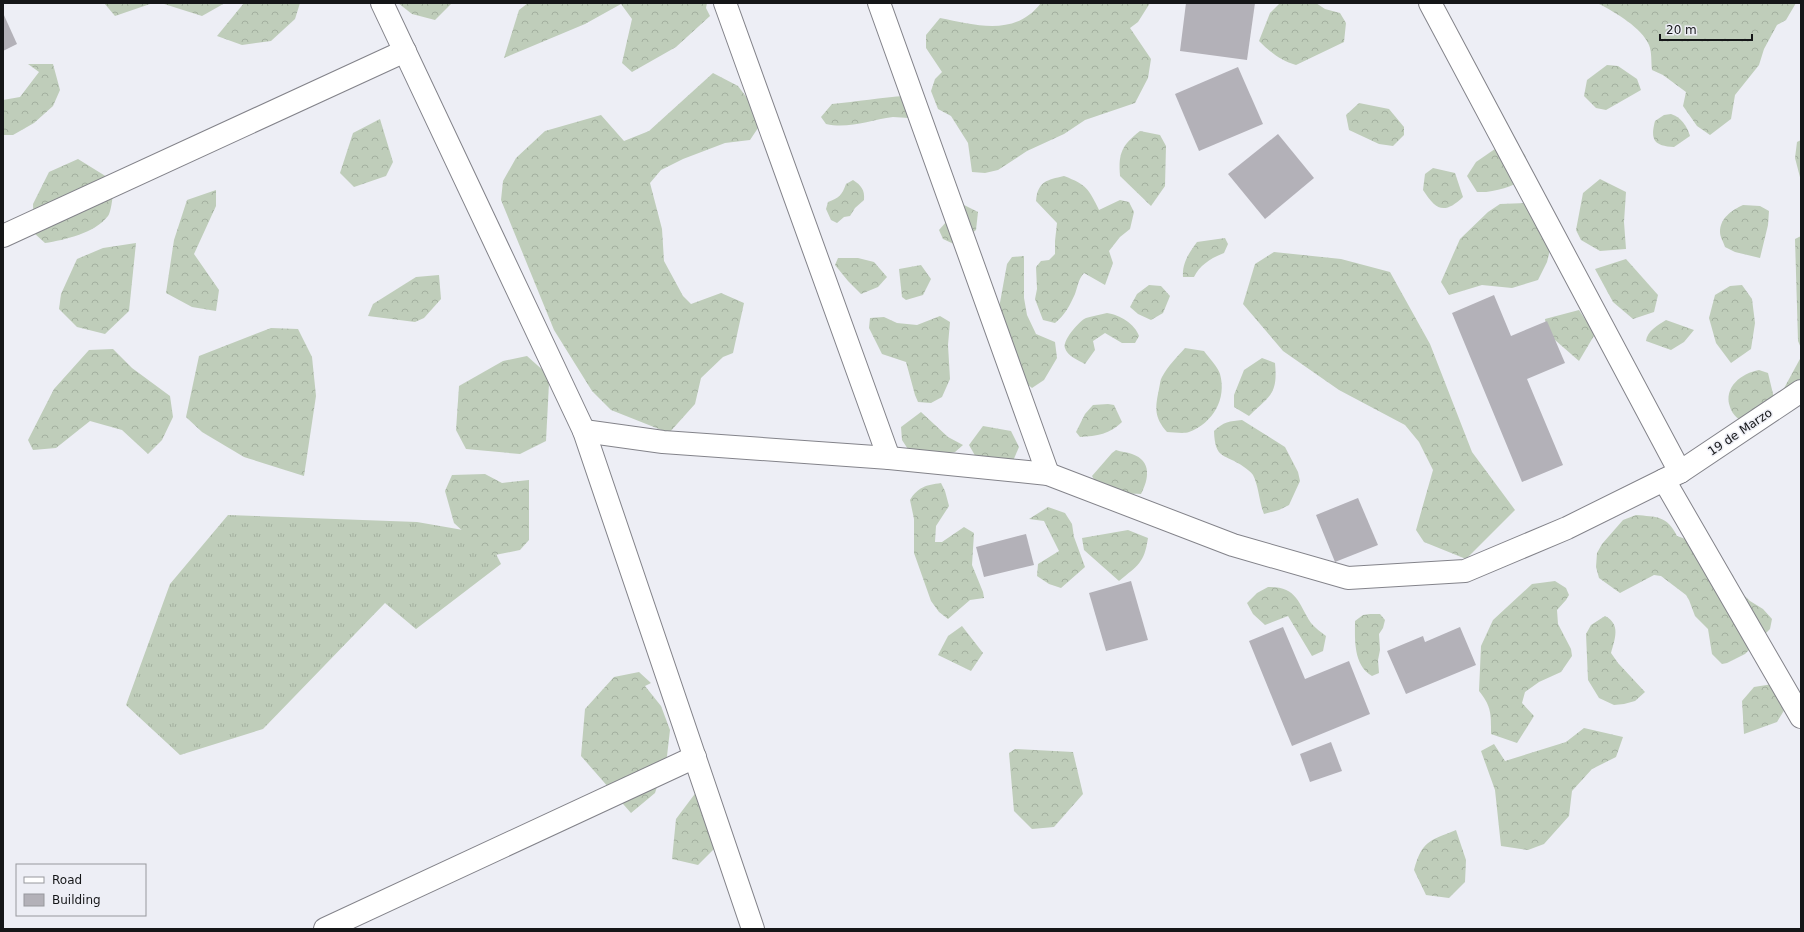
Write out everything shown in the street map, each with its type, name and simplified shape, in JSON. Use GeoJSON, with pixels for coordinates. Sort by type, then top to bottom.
{"type":"FeatureCollection","features":[{"type":"Feature","properties":{"kind":"street"},"geometry":{"type":"LineString","coordinates":[[382,3],[584,431],[753,929]]}},
{"type":"Feature","properties":{"kind":"street"},"geometry":{"type":"LineString","coordinates":[[725,3],[889,458]]}},
{"type":"Feature","properties":{"kind":"street"},"geometry":{"type":"LineString","coordinates":[[880,3],[1048,474]]}},
{"type":"Feature","properties":{"kind":"street"},"geometry":{"type":"LineString","coordinates":[[1430,3],[1672,476],[1801,717]]}},
{"type":"Feature","properties":{"kind":"street"},"geometry":{"type":"LineString","coordinates":[[3,236],[405,51]]}},
{"type":"Feature","properties":{"kind":"street","name":"19 de Marzo"},"geometry":{"type":"LineString","coordinates":[[584,431],[663,442],[889,458],[1048,474],[1233,545],[1348,578],[1465,571],[1567,528],[1672,476],[1801,391]]}},
{"type":"Feature","properties":{"kind":"street"},"geometry":{"type":"LineString","coordinates":[[325,929],[695,757]]}},
{"type":"Feature","properties":{"kind":"green space"},"geometry":{"type":"Polygon","coordinates":[[[104,3],[153,3],[115,16],[104,3]]]}},
{"type":"Feature","properties":{"kind":"green space"},"geometry":{"type":"Polygon","coordinates":[[[161,3],[225,3],[202,16],[161,3]]]}},
{"type":"Feature","properties":{"kind":"green space"},"geometry":{"type":"Polygon","coordinates":[[[244,3],[300,3],[295,19],[271,41],[242,45],[217,36],[244,3]]]}},
{"type":"Feature","properties":{"kind":"green space"},"geometry":{"type":"Polygon","coordinates":[[[398,3],[452,3],[435,20],[412,14],[398,3]]]}},
{"type":"Feature","properties":{"kind":"green space"},"geometry":{"type":"Polygon","coordinates":[[[528,3],[707,3],[706,8],[710,16],[676,47],[632,72],[622,63],[632,19],[621,4],[585,24],[504,58],[519,10],[528,3]]]}},
{"type":"Feature","properties":{"kind":"green space"},"geometry":{"type":"Polygon","coordinates":[[[1041,3],[1150,3],[1138,22],[1130,28],[1151,59],[1148,78],[1135,103],[1085,120],[1064,134],[1027,151],[998,170],[985,173],[972,172],[968,143],[951,116],[938,109],[931,91],[935,79],[942,72],[926,48],[926,35],[940,18],[981,25],[1007,25],[1019,21],[1031,14],[1041,3]]]}},
{"type":"Feature","properties":{"kind":"green space"},"geometry":{"type":"Polygon","coordinates":[[[1280,3],[1316,3],[1325,9],[1340,13],[1346,23],[1344,42],[1296,65],[1281,59],[1259,41],[1270,13],[1280,3]]]}},
{"type":"Feature","properties":{"kind":"green space"},"geometry":{"type":"Polygon","coordinates":[[[1599,3],[1796,3],[1786,20],[1777,25],[1764,49],[1759,65],[1735,95],[1731,119],[1710,135],[1697,126],[1683,106],[1686,92],[1663,75],[1652,70],[1650,48],[1640,33],[1627,21],[1599,3]]]}},
{"type":"Feature","properties":{"kind":"green space"},"geometry":{"type":"Polygon","coordinates":[[[28,64],[53,64],[60,90],[53,106],[34,123],[13,135],[3,135],[3,100],[20,97],[39,72],[28,64]]]}},
{"type":"Feature","properties":{"kind":"green space"},"geometry":{"type":"Polygon","coordinates":[[[1607,65],[1618,66],[1637,79],[1641,90],[1606,110],[1596,108],[1584,96],[1587,80],[1607,65]]]}},
{"type":"Feature","properties":{"kind":"green space"},"geometry":{"type":"Polygon","coordinates":[[[713,73],[738,86],[760,115],[760,125],[750,140],[725,143],[683,159],[661,170],[650,183],[662,229],[664,261],[683,296],[691,304],[721,293],[744,303],[733,353],[723,357],[701,378],[695,404],[669,433],[611,410],[592,391],[554,330],[501,200],[503,181],[516,158],[545,131],[601,115],[624,141],[649,131],[713,73]]]}},
{"type":"Feature","properties":{"kind":"green space"},"geometry":{"type":"Polygon","coordinates":[[[906,96],[909,118],[893,117],[860,124],[835,125],[826,124],[821,117],[832,104],[906,96]]]}},
{"type":"Feature","properties":{"kind":"green space"},"geometry":{"type":"Polygon","coordinates":[[[1359,103],[1389,109],[1404,127],[1404,135],[1393,146],[1379,144],[1349,130],[1346,115],[1359,103]]]}},
{"type":"Feature","properties":{"kind":"green space"},"geometry":{"type":"Polygon","coordinates":[[[1671,114],[1678,117],[1683,122],[1690,136],[1674,147],[1662,145],[1655,141],[1653,133],[1655,121],[1664,115],[1671,114]]]}},
{"type":"Feature","properties":{"kind":"green space"},"geometry":{"type":"Polygon","coordinates":[[[380,119],[393,162],[386,176],[354,187],[340,173],[353,133],[380,119]]]}},
{"type":"Feature","properties":{"kind":"green space"},"geometry":{"type":"Polygon","coordinates":[[[1140,131],[1160,135],[1166,146],[1165,186],[1151,206],[1120,176],[1122,150],[1125,145],[1140,131]]]}},
{"type":"Feature","properties":{"kind":"green space"},"geometry":{"type":"Polygon","coordinates":[[[1508,140],[1525,155],[1531,175],[1506,188],[1477,192],[1467,176],[1476,162],[1508,140]]]}},
{"type":"Feature","properties":{"kind":"green space"},"geometry":{"type":"Polygon","coordinates":[[[1801,140],[1801,181],[1795,158],[1797,142],[1801,140]]]}},
{"type":"Feature","properties":{"kind":"green space"},"geometry":{"type":"Polygon","coordinates":[[[78,159],[115,182],[108,216],[95,227],[79,235],[45,243],[34,233],[33,204],[49,172],[78,159]]]}},
{"type":"Feature","properties":{"kind":"green space"},"geometry":{"type":"Polygon","coordinates":[[[1433,168],[1455,173],[1463,197],[1451,206],[1441,208],[1436,206],[1423,190],[1425,174],[1433,168]]]}},
{"type":"Feature","properties":{"kind":"green space"},"geometry":{"type":"Polygon","coordinates":[[[1064,176],[1078,182],[1086,188],[1099,210],[1120,200],[1129,202],[1134,212],[1130,229],[1120,237],[1109,251],[1113,263],[1105,285],[1084,273],[1079,281],[1069,306],[1062,317],[1055,323],[1043,320],[1035,299],[1037,289],[1036,267],[1041,261],[1049,260],[1055,254],[1057,223],[1036,201],[1039,189],[1044,182],[1064,176]]]}},
{"type":"Feature","properties":{"kind":"green space"},"geometry":{"type":"Polygon","coordinates":[[[1600,179],[1626,192],[1624,222],[1626,249],[1600,251],[1581,240],[1576,230],[1583,193],[1600,179]]]}},
{"type":"Feature","properties":{"kind":"green space"},"geometry":{"type":"Polygon","coordinates":[[[853,180],[862,188],[864,200],[855,208],[850,216],[844,217],[837,223],[831,220],[826,209],[828,202],[840,196],[846,184],[853,180]]]}},
{"type":"Feature","properties":{"kind":"green space"},"geometry":{"type":"Polygon","coordinates":[[[216,190],[216,206],[194,254],[219,290],[216,311],[192,307],[166,293],[174,240],[187,200],[216,190]]]}},
{"type":"Feature","properties":{"kind":"green space"},"geometry":{"type":"Polygon","coordinates":[[[1548,202],[1555,230],[1547,262],[1538,280],[1512,288],[1482,285],[1449,295],[1441,282],[1460,239],[1488,212],[1500,204],[1548,202]]]}},
{"type":"Feature","properties":{"kind":"green space"},"geometry":{"type":"Polygon","coordinates":[[[962,204],[978,212],[976,230],[956,245],[943,239],[939,230],[962,204]]]}},
{"type":"Feature","properties":{"kind":"green space"},"geometry":{"type":"Polygon","coordinates":[[[1743,205],[1760,206],[1769,211],[1768,225],[1760,258],[1735,252],[1725,247],[1721,236],[1720,232],[1724,219],[1735,209],[1743,205]]]}},
{"type":"Feature","properties":{"kind":"green space"},"geometry":{"type":"Polygon","coordinates":[[[1801,236],[1801,348],[1798,341],[1795,239],[1801,236]]]}},
{"type":"Feature","properties":{"kind":"green space"},"geometry":{"type":"Polygon","coordinates":[[[1225,238],[1228,244],[1224,253],[1206,262],[1194,277],[1183,277],[1185,263],[1197,242],[1225,238]]]}},
{"type":"Feature","properties":{"kind":"green space"},"geometry":{"type":"Polygon","coordinates":[[[136,243],[129,311],[105,334],[77,327],[59,309],[61,294],[77,259],[103,248],[136,243]]]}},
{"type":"Feature","properties":{"kind":"green space"},"geometry":{"type":"Polygon","coordinates":[[[1274,252],[1341,259],[1390,272],[1430,344],[1472,452],[1515,510],[1466,559],[1424,542],[1416,530],[1433,470],[1419,442],[1405,425],[1339,390],[1283,351],[1243,304],[1255,264],[1274,252]]]}},
{"type":"Feature","properties":{"kind":"green space"},"geometry":{"type":"Polygon","coordinates":[[[1024,256],[1024,298],[1027,315],[1036,334],[1055,342],[1057,358],[1044,380],[1032,388],[1018,377],[999,308],[1007,264],[1012,257],[1024,256]]]}},
{"type":"Feature","properties":{"kind":"green space"},"geometry":{"type":"Polygon","coordinates":[[[838,258],[858,258],[874,262],[887,277],[878,287],[861,294],[835,265],[838,258]]]}},
{"type":"Feature","properties":{"kind":"green space"},"geometry":{"type":"Polygon","coordinates":[[[1626,259],[1658,295],[1654,312],[1633,319],[1613,302],[1595,269],[1626,259]]]}},
{"type":"Feature","properties":{"kind":"green space"},"geometry":{"type":"Polygon","coordinates":[[[921,265],[931,279],[923,295],[906,300],[902,297],[899,269],[921,265]]]}},
{"type":"Feature","properties":{"kind":"green space"},"geometry":{"type":"Polygon","coordinates":[[[439,275],[441,299],[424,318],[415,322],[368,316],[373,304],[416,277],[439,275]]]}},
{"type":"Feature","properties":{"kind":"green space"},"geometry":{"type":"Polygon","coordinates":[[[1149,285],[1161,286],[1170,296],[1163,313],[1151,320],[1138,314],[1130,307],[1137,294],[1149,285]]]}},
{"type":"Feature","properties":{"kind":"green space"},"geometry":{"type":"Polygon","coordinates":[[[1742,285],[1752,299],[1755,323],[1751,349],[1731,363],[1716,343],[1709,318],[1715,295],[1730,286],[1742,285]]]}},
{"type":"Feature","properties":{"kind":"green space"},"geometry":{"type":"Polygon","coordinates":[[[1579,310],[1595,334],[1579,361],[1547,333],[1545,319],[1579,310]]]}},
{"type":"Feature","properties":{"kind":"green space"},"geometry":{"type":"Polygon","coordinates":[[[1107,313],[1122,318],[1131,324],[1139,336],[1135,343],[1122,343],[1105,333],[1093,341],[1095,350],[1085,364],[1070,356],[1066,351],[1065,345],[1068,336],[1075,327],[1086,318],[1107,313]]]}},
{"type":"Feature","properties":{"kind":"green space"},"geometry":{"type":"Polygon","coordinates":[[[940,316],[950,322],[948,345],[950,379],[942,397],[931,403],[918,402],[906,362],[882,354],[869,328],[870,318],[884,317],[897,323],[917,325],[940,316]]]}},
{"type":"Feature","properties":{"kind":"green space"},"geometry":{"type":"Polygon","coordinates":[[[1666,320],[1694,330],[1684,342],[1671,350],[1646,341],[1648,334],[1656,326],[1666,320]]]}},
{"type":"Feature","properties":{"kind":"green space"},"geometry":{"type":"Polygon","coordinates":[[[271,328],[298,329],[312,357],[316,396],[304,476],[244,457],[202,432],[186,417],[199,356],[271,328]]]}},
{"type":"Feature","properties":{"kind":"green space"},"geometry":{"type":"Polygon","coordinates":[[[1185,348],[1204,351],[1219,371],[1222,383],[1220,401],[1211,416],[1198,428],[1187,433],[1167,432],[1160,422],[1156,407],[1160,381],[1167,369],[1185,348]]]}},
{"type":"Feature","properties":{"kind":"green space"},"geometry":{"type":"Polygon","coordinates":[[[113,349],[132,368],[170,396],[173,417],[162,440],[148,454],[122,430],[90,421],[56,448],[33,450],[28,440],[54,389],[89,350],[113,349]]]}},
{"type":"Feature","properties":{"kind":"green space"},"geometry":{"type":"Polygon","coordinates":[[[527,356],[546,373],[549,383],[546,441],[520,454],[466,449],[456,430],[459,386],[503,361],[527,356]]]}},
{"type":"Feature","properties":{"kind":"green space"},"geometry":{"type":"Polygon","coordinates":[[[1801,357],[1801,397],[1782,392],[1801,357]]]}},
{"type":"Feature","properties":{"kind":"green space"},"geometry":{"type":"Polygon","coordinates":[[[1262,358],[1275,363],[1276,374],[1274,388],[1271,394],[1249,416],[1234,407],[1234,395],[1244,370],[1262,358]]]}},
{"type":"Feature","properties":{"kind":"green space"},"geometry":{"type":"Polygon","coordinates":[[[1759,370],[1768,373],[1774,398],[1746,425],[1732,412],[1729,393],[1736,382],[1746,374],[1759,370]]]}},
{"type":"Feature","properties":{"kind":"green space"},"geometry":{"type":"Polygon","coordinates":[[[1093,405],[1114,405],[1122,422],[1103,434],[1080,437],[1076,432],[1085,414],[1093,405]]]}},
{"type":"Feature","properties":{"kind":"green space"},"geometry":{"type":"Polygon","coordinates":[[[921,412],[948,437],[963,445],[955,452],[915,460],[902,440],[901,427],[921,412]]]}},
{"type":"Feature","properties":{"kind":"green space"},"geometry":{"type":"Polygon","coordinates":[[[1242,420],[1285,447],[1298,472],[1300,481],[1289,505],[1279,510],[1264,514],[1257,484],[1253,475],[1244,467],[1222,455],[1216,447],[1214,431],[1227,422],[1242,420]]]}},
{"type":"Feature","properties":{"kind":"green space"},"geometry":{"type":"Polygon","coordinates":[[[983,426],[1011,431],[1019,447],[1010,468],[977,459],[969,445],[983,426]]]}},
{"type":"Feature","properties":{"kind":"green space"},"geometry":{"type":"Polygon","coordinates":[[[1116,450],[1130,453],[1138,457],[1146,466],[1147,477],[1141,494],[1119,494],[1107,491],[1096,483],[1092,476],[1116,450]]]}},
{"type":"Feature","properties":{"kind":"green space"},"geometry":{"type":"Polygon","coordinates":[[[485,474],[502,483],[529,480],[529,540],[520,550],[490,556],[454,523],[445,491],[452,475],[485,474]]]}},
{"type":"Feature","properties":{"kind":"green space"},"geometry":{"type":"Polygon","coordinates":[[[941,483],[949,506],[936,526],[935,542],[942,542],[964,527],[974,533],[972,565],[984,598],[970,600],[948,619],[939,612],[931,601],[914,553],[914,519],[910,500],[919,489],[941,483]]]}},
{"type":"Feature","properties":{"kind":"green space"},"geometry":{"type":"Polygon","coordinates":[[[1048,507],[1065,513],[1072,524],[1074,537],[1085,567],[1061,588],[1049,584],[1037,576],[1038,564],[1059,551],[1044,521],[1029,519],[1048,507]]]}},
{"type":"Feature","properties":{"kind":"green space"},"geometry":{"type":"Polygon","coordinates":[[[228,515],[417,522],[486,534],[501,564],[416,629],[385,603],[263,729],[180,755],[126,705],[170,584],[228,515]]]}},
{"type":"Feature","properties":{"kind":"green space"},"geometry":{"type":"Polygon","coordinates":[[[1636,515],[1660,518],[1669,524],[1677,536],[1697,543],[1716,567],[1733,575],[1736,588],[1750,601],[1763,609],[1772,619],[1770,629],[1745,654],[1722,664],[1712,654],[1708,629],[1695,616],[1686,595],[1661,576],[1654,575],[1620,593],[1599,578],[1596,567],[1597,553],[1602,544],[1623,520],[1636,515]]]}},
{"type":"Feature","properties":{"kind":"green space"},"geometry":{"type":"Polygon","coordinates":[[[1128,530],[1148,538],[1142,559],[1119,581],[1084,550],[1082,538],[1128,530]]]}},
{"type":"Feature","properties":{"kind":"green space"},"geometry":{"type":"Polygon","coordinates":[[[1555,581],[1566,588],[1569,595],[1557,610],[1558,624],[1571,649],[1572,656],[1561,672],[1539,682],[1525,692],[1522,703],[1534,716],[1517,743],[1491,734],[1489,707],[1479,691],[1481,646],[1493,620],[1532,584],[1555,581]]]}},
{"type":"Feature","properties":{"kind":"green space"},"geometry":{"type":"Polygon","coordinates":[[[1268,587],[1285,589],[1296,597],[1311,623],[1326,636],[1323,651],[1312,656],[1288,616],[1265,625],[1253,614],[1247,603],[1257,593],[1268,587]]]}},
{"type":"Feature","properties":{"kind":"green space"},"geometry":{"type":"Polygon","coordinates":[[[1380,614],[1385,620],[1383,628],[1379,634],[1379,673],[1372,676],[1361,665],[1358,659],[1355,643],[1355,621],[1363,615],[1380,614]]]}},
{"type":"Feature","properties":{"kind":"green space"},"geometry":{"type":"Polygon","coordinates":[[[1605,616],[1613,623],[1616,632],[1611,653],[1618,663],[1645,692],[1635,701],[1614,705],[1599,698],[1588,680],[1586,634],[1591,625],[1605,616]]]}},
{"type":"Feature","properties":{"kind":"green space"},"geometry":{"type":"Polygon","coordinates":[[[962,626],[983,653],[971,671],[938,655],[948,636],[962,626]]]}},
{"type":"Feature","properties":{"kind":"green space"},"geometry":{"type":"Polygon","coordinates":[[[639,672],[651,683],[645,686],[661,706],[670,730],[667,756],[655,793],[631,813],[581,756],[585,709],[614,677],[639,672]]]}},
{"type":"Feature","properties":{"kind":"green space"},"geometry":{"type":"Polygon","coordinates":[[[1779,683],[1788,704],[1777,722],[1744,734],[1742,701],[1754,687],[1779,683]]]}},
{"type":"Feature","properties":{"kind":"green space"},"geometry":{"type":"Polygon","coordinates":[[[1584,728],[1623,737],[1616,757],[1592,769],[1572,791],[1569,816],[1544,844],[1528,850],[1501,846],[1495,790],[1481,751],[1494,744],[1505,761],[1566,742],[1584,728]]]}},
{"type":"Feature","properties":{"kind":"green space"},"geometry":{"type":"Polygon","coordinates":[[[1015,749],[1073,752],[1083,794],[1054,827],[1032,829],[1014,811],[1009,753],[1015,749]]]}},
{"type":"Feature","properties":{"kind":"green space"},"geometry":{"type":"Polygon","coordinates":[[[697,791],[724,839],[698,865],[672,859],[676,819],[697,791]]]}},
{"type":"Feature","properties":{"kind":"green space"},"geometry":{"type":"Polygon","coordinates":[[[1456,830],[1466,860],[1465,882],[1449,898],[1426,895],[1414,870],[1420,853],[1428,843],[1456,830]]]}},
{"type":"Feature","properties":{"kind":"building"},"geometry":{"type":"Polygon","coordinates":[[[1186,3],[1255,3],[1247,60],[1180,51],[1186,3]]]}},
{"type":"Feature","properties":{"kind":"building"},"geometry":{"type":"Polygon","coordinates":[[[3,13],[17,44],[3,51],[3,13]]]}},
{"type":"Feature","properties":{"kind":"building"},"geometry":{"type":"Polygon","coordinates":[[[1238,67],[1263,124],[1199,151],[1175,94],[1238,67]]]}},
{"type":"Feature","properties":{"kind":"building"},"geometry":{"type":"Polygon","coordinates":[[[1278,134],[1314,178],[1265,219],[1228,174],[1278,134]]]}},
{"type":"Feature","properties":{"kind":"building"},"geometry":{"type":"Polygon","coordinates":[[[1494,295],[1511,336],[1547,321],[1565,363],[1527,379],[1563,465],[1522,482],[1452,313],[1494,295]]]}},
{"type":"Feature","properties":{"kind":"building"},"geometry":{"type":"Polygon","coordinates":[[[1358,498],[1378,545],[1335,562],[1316,515],[1358,498]]]}},
{"type":"Feature","properties":{"kind":"building"},"geometry":{"type":"Polygon","coordinates":[[[1026,534],[1034,565],[984,577],[976,547],[1026,534]]]}},
{"type":"Feature","properties":{"kind":"building"},"geometry":{"type":"Polygon","coordinates":[[[1131,581],[1148,640],[1106,651],[1089,593],[1131,581]]]}},
{"type":"Feature","properties":{"kind":"building"},"geometry":{"type":"Polygon","coordinates":[[[1283,627],[1305,679],[1349,661],[1370,714],[1292,746],[1249,641],[1283,627]]]}},
{"type":"Feature","properties":{"kind":"building"},"geometry":{"type":"Polygon","coordinates":[[[1460,627],[1476,665],[1406,694],[1387,651],[1423,636],[1425,642],[1460,627]]]}},
{"type":"Feature","properties":{"kind":"building"},"geometry":{"type":"Polygon","coordinates":[[[1331,742],[1342,771],[1310,782],[1300,754],[1331,742]]]}}]}
